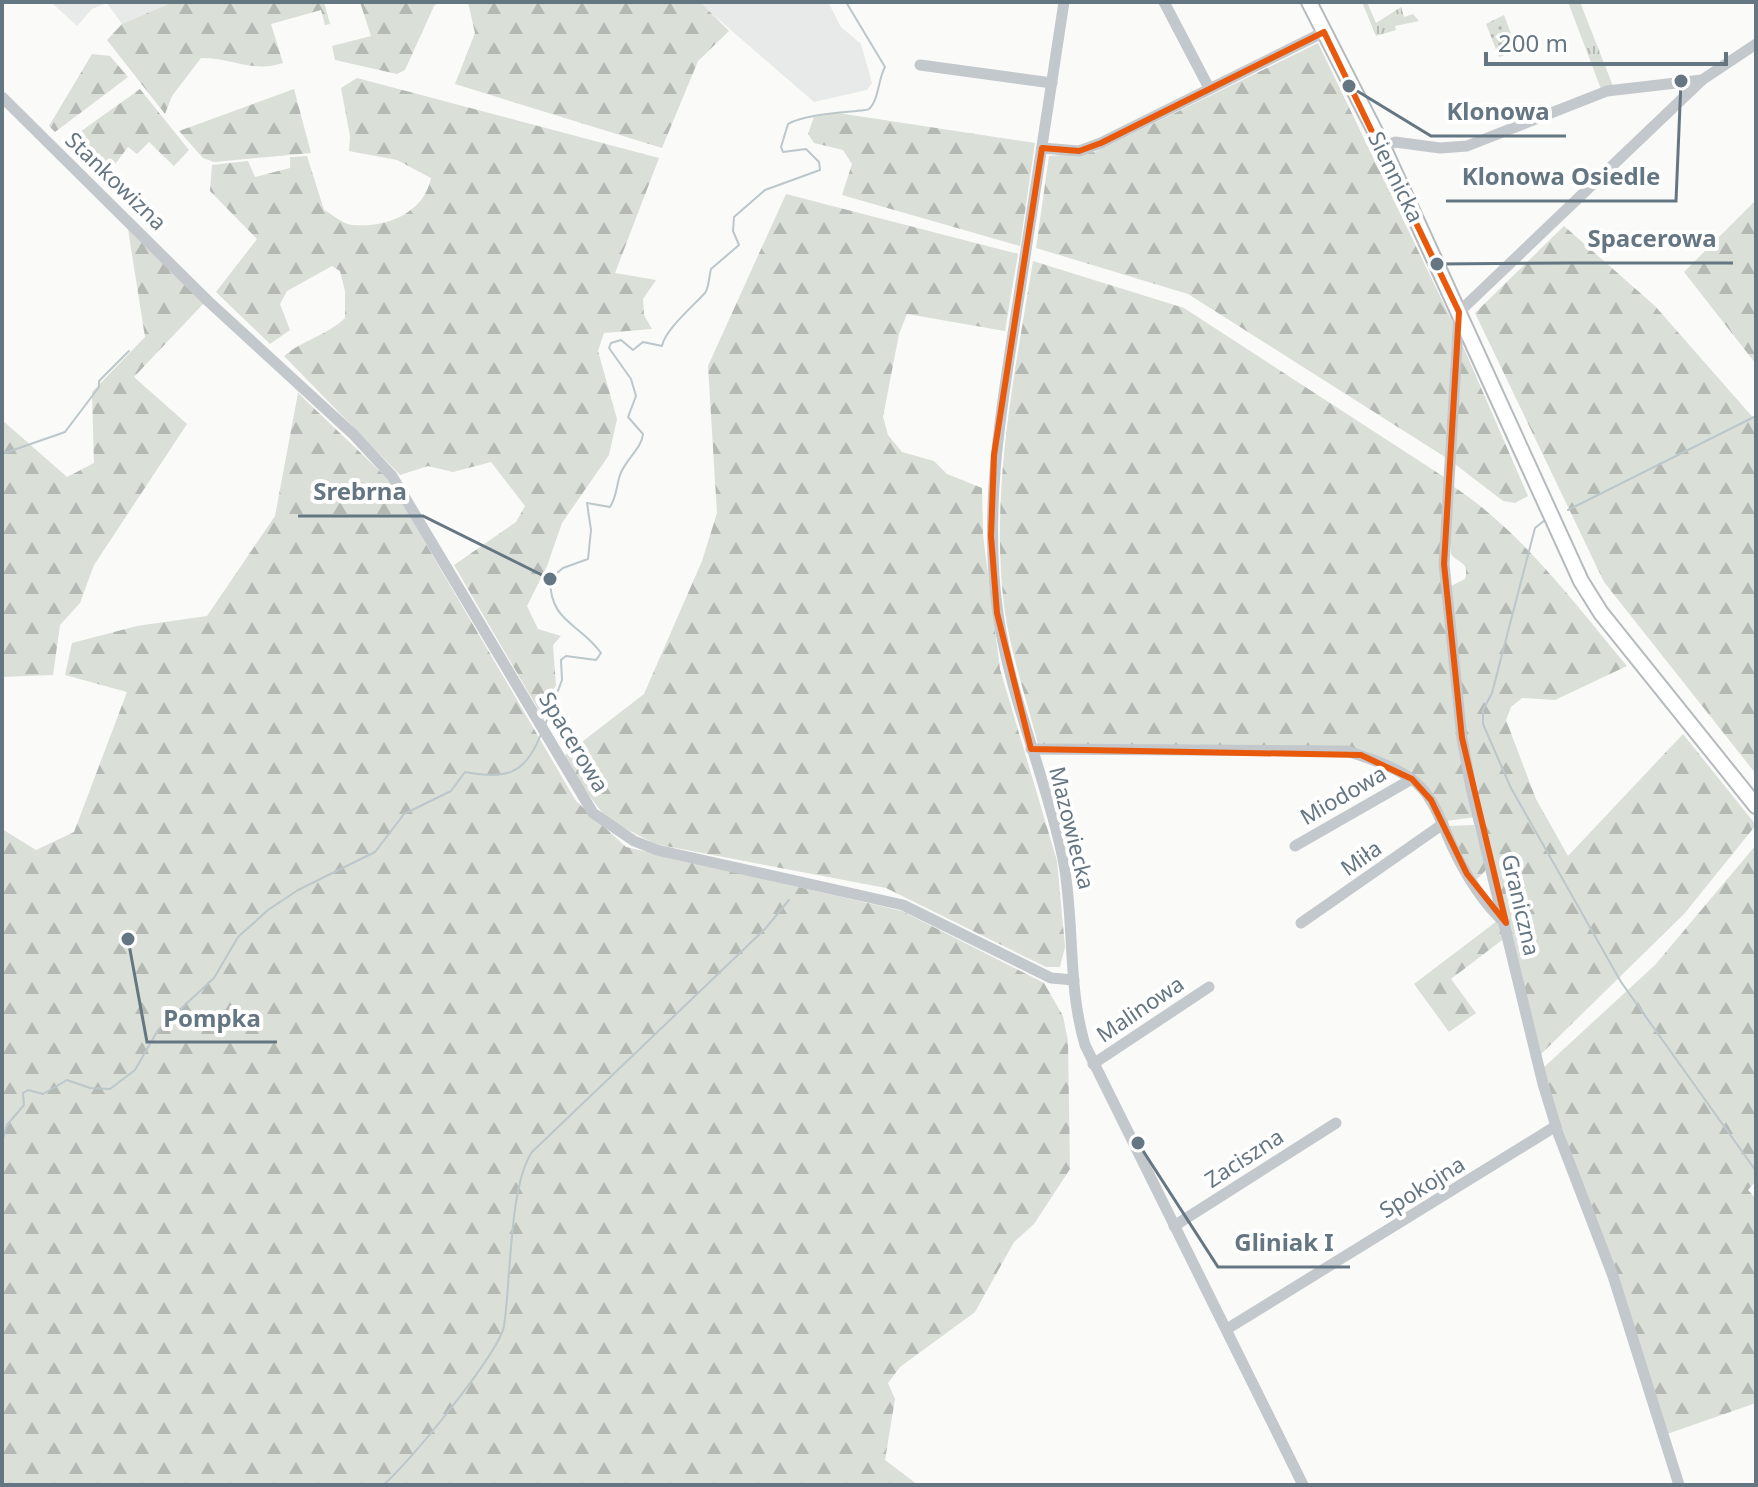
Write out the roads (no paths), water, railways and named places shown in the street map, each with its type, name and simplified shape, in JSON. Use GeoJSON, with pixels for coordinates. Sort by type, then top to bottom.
{"type":"FeatureCollection","features":[{"type":"Feature","properties":{"kind":"main road","name":"Siennicka"},"geometry":{"type":"LineString","coordinates":[[1309,2],[1383,147],[1586,589],[1756,806]]}},
{"type":"Feature","properties":{"kind":"street","name":"Mazowiecka"},"geometry":{"type":"LineString","coordinates":[[1064,2],[994,455],[991,523],[997,613],[1031,749],[1063,857],[1081,1030],[1093,1064],[1303,1485]]}},
{"type":"Feature","properties":{"kind":"street"},"geometry":{"type":"LineString","coordinates":[[1164,2],[1209,88]]}},
{"type":"Feature","properties":{"kind":"street"},"geometry":{"type":"LineString","coordinates":[[1043,143],[1079,151],[1324,32]]}},
{"type":"Feature","properties":{"kind":"street"},"geometry":{"type":"LineString","coordinates":[[1459,312],[1702,80],[1756,44]]}},
{"type":"Feature","properties":{"kind":"street"},"geometry":{"type":"LineString","coordinates":[[920,65],[1052,83]]}},
{"type":"Feature","properties":{"kind":"street"},"geometry":{"type":"LineString","coordinates":[[1383,147],[1395,142],[1456,148],[1607,91],[1702,80]]}},
{"type":"Feature","properties":{"kind":"street","name":"Stankowizna"},"geometry":{"type":"LineString","coordinates":[[2,97],[202,294]]}},
{"type":"Feature","properties":{"kind":"street","name":"Spacerowa"},"geometry":{"type":"LineString","coordinates":[[202,294],[354,435],[392,476],[593,813],[634,841],[657,850],[903,905],[1051,978],[1074,980]]}},
{"type":"Feature","properties":{"kind":"street","name":"Graniczna"},"geometry":{"type":"LineString","coordinates":[[1459,312],[1447,477],[1446,585],[1464,750],[1529,1032],[1556,1126],[1613,1276],[1679,1485]]}},
{"type":"Feature","properties":{"kind":"street"},"geometry":{"type":"LineString","coordinates":[[1031,749],[1347,751],[1412,779],[1431,800],[1467,874],[1487,905],[1506,923]]}},
{"type":"Feature","properties":{"kind":"street","name":"Miodowa"},"geometry":{"type":"LineString","coordinates":[[1295,846],[1412,779]]}},
{"type":"Feature","properties":{"kind":"street","name":"Miła"},"geometry":{"type":"LineString","coordinates":[[1301,923],[1443,824]]}},
{"type":"Feature","properties":{"kind":"street","name":"Malinowa"},"geometry":{"type":"LineString","coordinates":[[1093,1064],[1209,987]]}},
{"type":"Feature","properties":{"kind":"street","name":"Zaciszna"},"geometry":{"type":"LineString","coordinates":[[1174,1226],[1336,1123]]}},
{"type":"Feature","properties":{"kind":"street","name":"Spokojna"},"geometry":{"type":"LineString","coordinates":[[1227,1329],[1556,1126]]}},
{"type":"Feature","properties":{"kind":"waterway"},"geometry":{"type":"LineString","coordinates":[[545,725],[562,680],[561,660],[566,656],[596,660],[601,653],[561,614],[551,594],[550,579],[563,568],[588,559],[591,530],[587,503],[610,507],[622,470],[640,444],[643,434],[628,417],[636,396],[631,379],[609,348],[611,343],[621,340],[633,350],[643,342],[662,346],[673,326],[705,293],[711,269],[739,245],[733,231],[734,217],[765,190],[820,170],[819,162],[806,149],[783,152],[781,147],[788,124],[809,117],[865,110],[872,105],[885,67],[846,2]]}},
{"type":"Feature","properties":{"kind":"waterway"},"geometry":{"type":"LineString","coordinates":[[2,454],[65,432],[99,387],[99,381],[129,351]]}},
{"type":"Feature","properties":{"kind":"waterway"},"geometry":{"type":"LineString","coordinates":[[1568,510],[1756,416]]}},
{"type":"Feature","properties":{"kind":"waterway"},"geometry":{"type":"LineString","coordinates":[[1545,520],[1535,528],[1492,693],[1483,710],[1483,724],[1511,788],[1621,982],[1756,1171]]}},
{"type":"Feature","properties":{"kind":"waterway"},"geometry":{"type":"LineString","coordinates":[[2,1142],[7,1125],[24,1105],[23,1093],[28,1090],[43,1094],[67,1080],[90,1088],[110,1089],[135,1070],[158,1030],[214,978],[238,937],[268,910],[298,890],[375,852],[404,814],[451,791],[465,772],[502,774],[520,766],[528,759],[541,734]]}},
{"type":"Feature","properties":{"kind":"waterway"},"geometry":{"type":"LineString","coordinates":[[383,1485],[451,1408],[498,1340],[504,1326],[519,1187],[532,1152],[765,929],[789,900]]}},
{"type":"Feature","properties":{"kind":"place","name":"Klonowa Osiedle"},"geometry":{"type":"Point","coordinates":[1681,81]}},
{"type":"Feature","properties":{"kind":"place","name":"Klonowa"},"geometry":{"type":"Point","coordinates":[1349,86]}},
{"type":"Feature","properties":{"kind":"place","name":"Spacerowa"},"geometry":{"type":"Point","coordinates":[1437,264]}},
{"type":"Feature","properties":{"kind":"place","name":"Srebrna"},"geometry":{"type":"Point","coordinates":[550,579]}},
{"type":"Feature","properties":{"kind":"place","name":"Pompka"},"geometry":{"type":"Point","coordinates":[128,939]}},
{"type":"Feature","properties":{"kind":"place","name":"Gliniak I"},"geometry":{"type":"Point","coordinates":[1138,1143]}}]}
